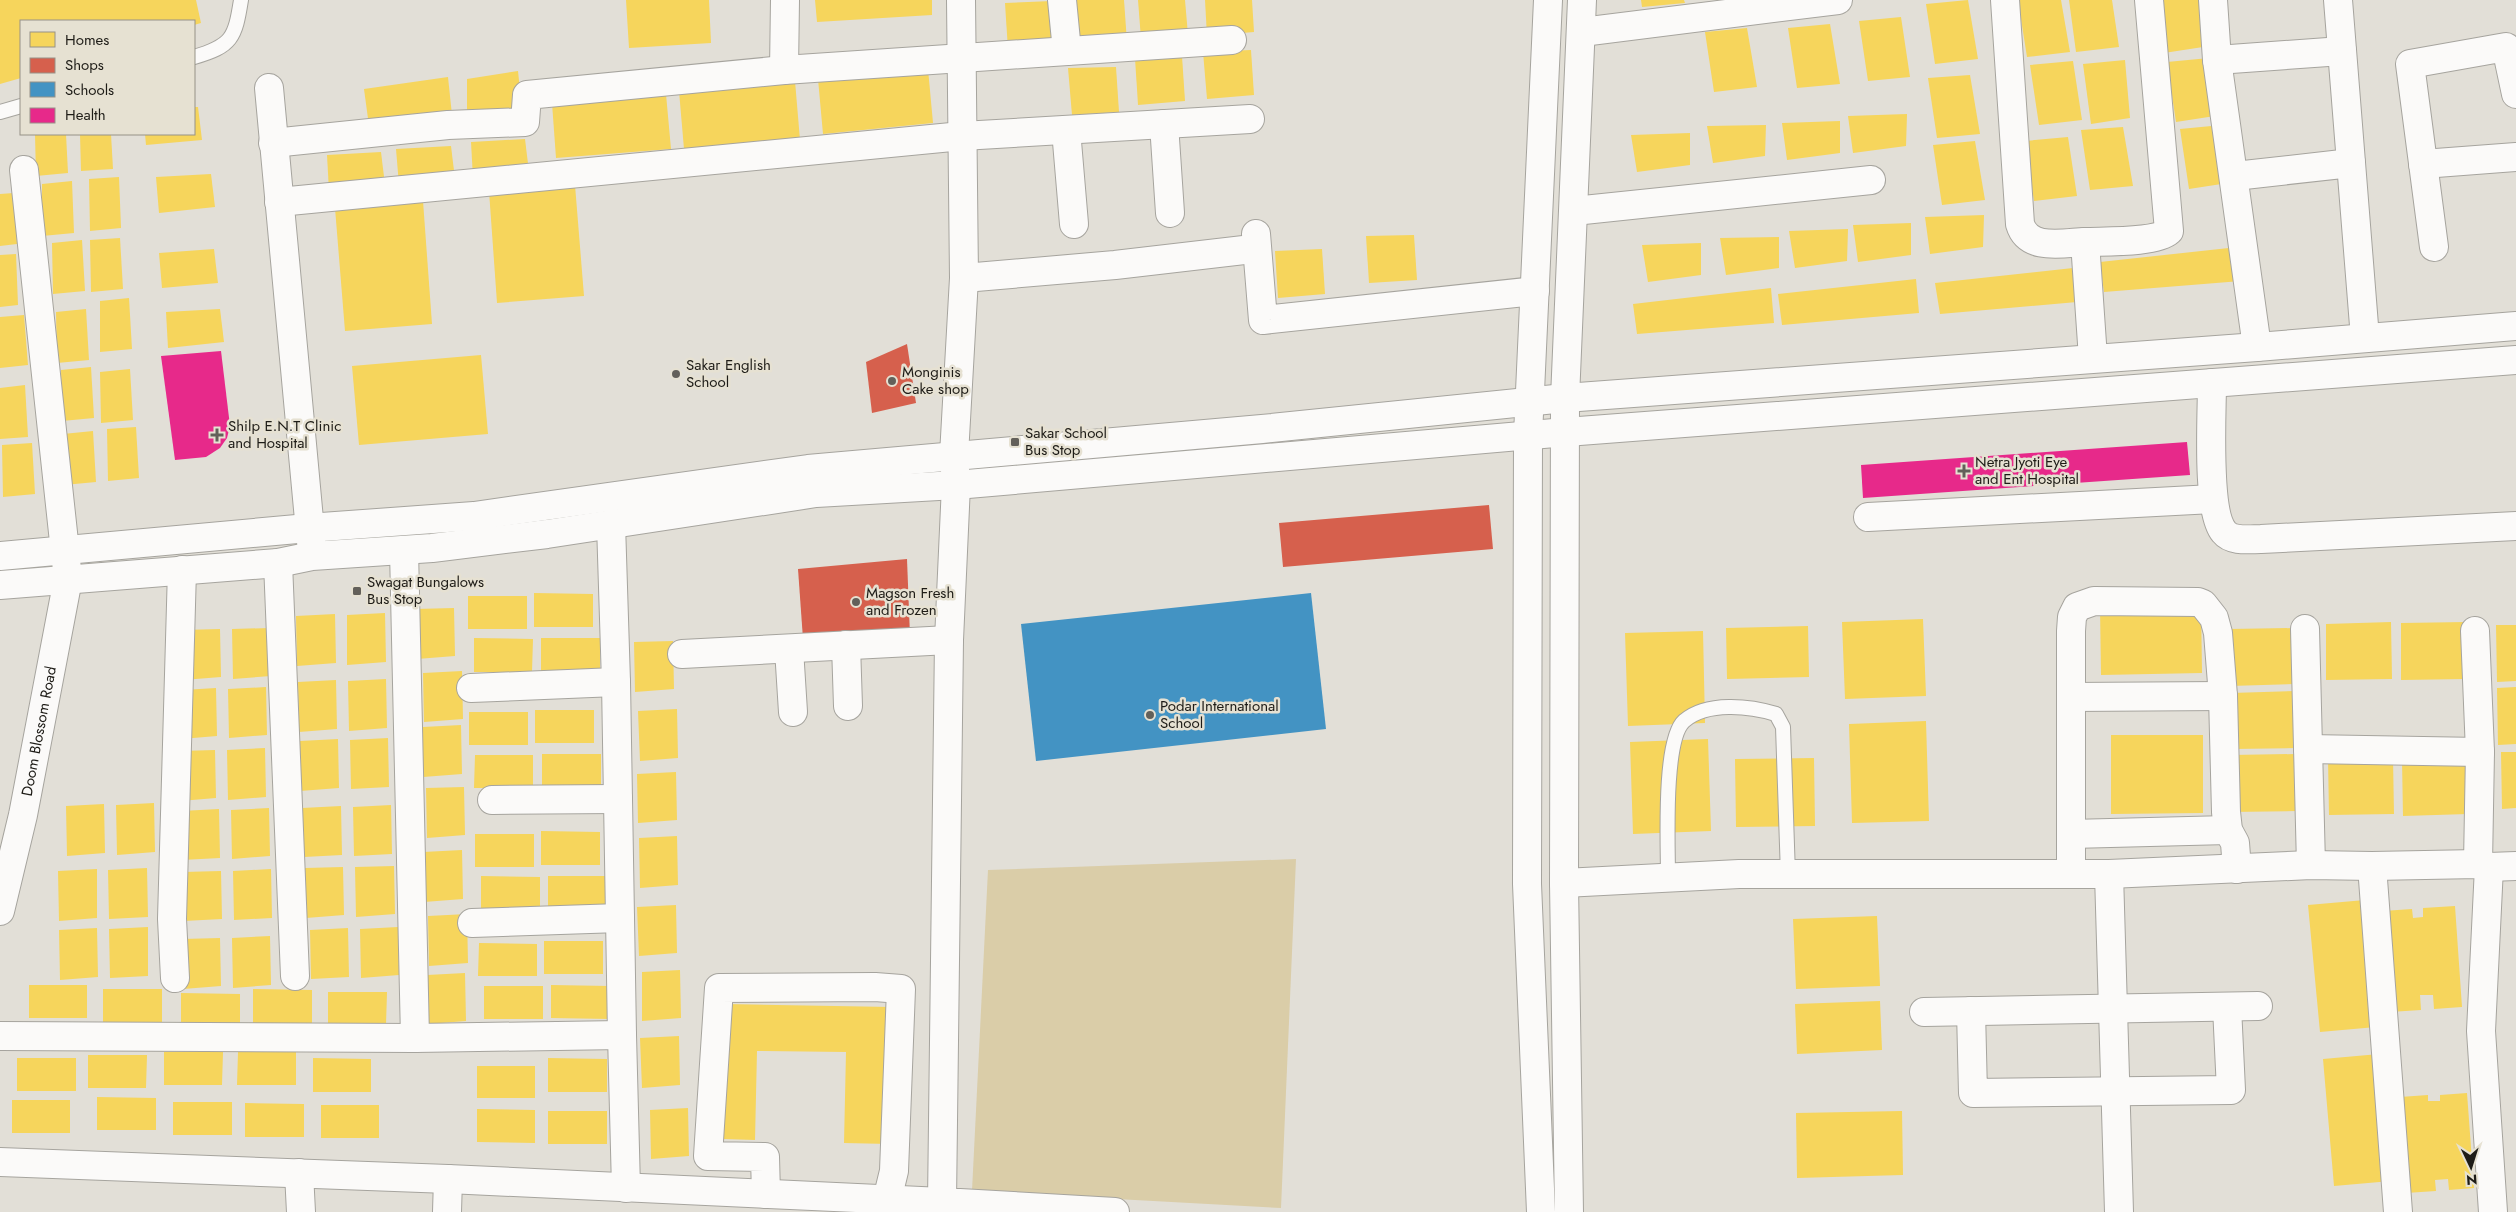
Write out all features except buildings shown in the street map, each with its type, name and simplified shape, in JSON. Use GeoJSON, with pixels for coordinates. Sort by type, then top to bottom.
{"type":"FeatureCollection","features":[{"type":"Feature","properties":{"kind":"street"},"geometry":{"type":"LineString","coordinates":[[784,70],[785,0]]}},
{"type":"Feature","properties":{"kind":"street"},"geometry":{"type":"LineString","coordinates":[[942,1207],[949,640],[956,485],[954,454],[964,278],[961,0]]}},
{"type":"Feature","properties":{"kind":"street"},"geometry":{"type":"LineString","coordinates":[[1062,0],[1066,51]]}},
{"type":"Feature","properties":{"kind":"street"},"geometry":{"type":"LineString","coordinates":[[1541,1212],[1527,884],[1528,435],[1548,0]]}},
{"type":"Feature","properties":{"kind":"street"},"geometry":{"type":"LineString","coordinates":[[1570,1212],[1564,883],[1565,398],[1582,0]]}},
{"type":"Feature","properties":{"kind":"street"},"geometry":{"type":"LineString","coordinates":[[1582,32],[1838,0]]}},
{"type":"Feature","properties":{"kind":"street"},"geometry":{"type":"LineString","coordinates":[[2005,0],[2020,224],[2022,234],[2030,240],[2040,243],[2144,239],[2163,236],[2169,231],[2149,0]]}},
{"type":"Feature","properties":{"kind":"street"},"geometry":{"type":"LineString","coordinates":[[2213,0],[2217,60],[2235,176],[2257,347]]}},
{"type":"Feature","properties":{"kind":"street"},"geometry":{"type":"LineString","coordinates":[[2338,0],[2365,338]]}},
{"type":"Feature","properties":{"kind":"street"},"geometry":{"type":"LineString","coordinates":[[273,143],[448,125],[525,122],[527,95],[784,70],[1232,40]]}},
{"type":"Feature","properties":{"kind":"street"},"geometry":{"type":"LineString","coordinates":[[2434,248],[2410,64],[2506,47],[2516,94]]}},
{"type":"Feature","properties":{"kind":"street"},"geometry":{"type":"LineString","coordinates":[[2217,60],[2342,50]]}},
{"type":"Feature","properties":{"kind":"street"},"geometry":{"type":"LineString","coordinates":[[269,88],[312,556]]}},
{"type":"Feature","properties":{"kind":"street"},"geometry":{"type":"LineString","coordinates":[[279,202],[962,136],[1250,119]]}},
{"type":"Feature","properties":{"kind":"street"},"geometry":{"type":"LineString","coordinates":[[1164,124],[1170,213]]}},
{"type":"Feature","properties":{"kind":"street"},"geometry":{"type":"LineString","coordinates":[[1066,130],[1074,224]]}},
{"type":"Feature","properties":{"kind":"street"},"geometry":{"type":"LineString","coordinates":[[2423,164],[2516,158]]}},
{"type":"Feature","properties":{"kind":"street"},"geometry":{"type":"LineString","coordinates":[[2235,176],[2351,163]]}},
{"type":"Feature","properties":{"kind":"street","name":"Doom Blossom Road"},"geometry":{"type":"LineString","coordinates":[[0,911],[23,815],[68,579],[24,170]]}},
{"type":"Feature","properties":{"kind":"street"},"geometry":{"type":"LineString","coordinates":[[1574,211],[1871,180]]}},
{"type":"Feature","properties":{"kind":"street"},"geometry":{"type":"LineString","coordinates":[[964,278],[1115,265],[1250,242],[1263,320],[1535,291]]}},
{"type":"Feature","properties":{"kind":"street"},"geometry":{"type":"LineString","coordinates":[[2085,242],[2093,358]]}},
{"type":"Feature","properties":{"kind":"street"},"geometry":{"type":"LineString","coordinates":[[0,556],[308,528],[474,516],[808,469],[954,454],[1262,429],[1530,401],[2516,326]]}},
{"type":"Feature","properties":{"kind":"street"},"geometry":{"type":"LineString","coordinates":[[0,585],[278,563],[312,556],[404,550],[490,541],[816,493],[956,485],[1528,435],[2516,360]]}},
{"type":"Feature","properties":{"kind":"street"},"geometry":{"type":"LineString","coordinates":[[2212,383],[2213,499],[2217,520],[2225,534],[2239,539],[2516,526]]}},
{"type":"Feature","properties":{"kind":"street"},"geometry":{"type":"LineString","coordinates":[[607,498],[611,524],[616,682],[626,1188]]}},
{"type":"Feature","properties":{"kind":"street"},"geometry":{"type":"LineString","coordinates":[[1868,517],[2213,499]]}},
{"type":"Feature","properties":{"kind":"street"},"geometry":{"type":"LineString","coordinates":[[404,550],[415,1038]]}},
{"type":"Feature","properties":{"kind":"street"},"geometry":{"type":"LineString","coordinates":[[278,563],[295,976]]}},
{"type":"Feature","properties":{"kind":"street"},"geometry":{"type":"LineString","coordinates":[[175,978],[172,919],[182,570]]}},
{"type":"Feature","properties":{"kind":"street"},"geometry":{"type":"LineString","coordinates":[[2072,873],[2072,617],[2077,607],[2094,601],[2173,600],[2203,604],[2214,618],[2218,633],[2223,696],[2228,830],[2235,843],[2237,869]]}},
{"type":"Feature","properties":{"kind":"street"},"geometry":{"type":"LineString","coordinates":[[2305,629],[2311,865]]}},
{"type":"Feature","properties":{"kind":"street"},"geometry":{"type":"LineString","coordinates":[[2475,631],[2483,865],[2481,1031],[2493,1212]]}},
{"type":"Feature","properties":{"kind":"street"},"geometry":{"type":"LineString","coordinates":[[682,654],[949,640]]}},
{"type":"Feature","properties":{"kind":"street"},"geometry":{"type":"LineString","coordinates":[[846,646],[848,706]]}},
{"type":"Feature","properties":{"kind":"street"},"geometry":{"type":"LineString","coordinates":[[789,649],[793,712]]}},
{"type":"Feature","properties":{"kind":"street"},"geometry":{"type":"LineString","coordinates":[[471,688],[616,682]]}},
{"type":"Feature","properties":{"kind":"street"},"geometry":{"type":"LineString","coordinates":[[2071,697],[2223,696]]}},
{"type":"Feature","properties":{"kind":"street"},"geometry":{"type":"LineString","coordinates":[[2308,749],[2480,752]]}},
{"type":"Feature","properties":{"kind":"street"},"geometry":{"type":"LineString","coordinates":[[492,800],[618,799]]}},
{"type":"Feature","properties":{"kind":"street"},"geometry":{"type":"LineString","coordinates":[[2071,834],[2228,830]]}},
{"type":"Feature","properties":{"kind":"street"},"geometry":{"type":"LineString","coordinates":[[1564,883],[1668,876],[2109,874],[2311,865],[2516,866]]}},
{"type":"Feature","properties":{"kind":"street"},"geometry":{"type":"LineString","coordinates":[[2372,866],[2398,1212]]}},
{"type":"Feature","properties":{"kind":"street"},"geometry":{"type":"LineString","coordinates":[[2109,874],[2119,1212]]}},
{"type":"Feature","properties":{"kind":"street"},"geometry":{"type":"LineString","coordinates":[[472,923],[620,918]]}},
{"type":"Feature","properties":{"kind":"street"},"geometry":{"type":"LineString","coordinates":[[766,1194],[765,1157],[708,1156],[719,988],[875,987],[901,989],[894,1171],[887,1200]]}},
{"type":"Feature","properties":{"kind":"street"},"geometry":{"type":"LineString","coordinates":[[1924,1012],[2258,1006]]}},
{"type":"Feature","properties":{"kind":"street"},"geometry":{"type":"LineString","coordinates":[[1971,1011],[1973,1093],[2231,1090],[2227,1007]]}},
{"type":"Feature","properties":{"kind":"street"},"geometry":{"type":"LineString","coordinates":[[0,1036],[415,1038],[622,1035]]}},
{"type":"Feature","properties":{"kind":"street"},"geometry":{"type":"LineString","coordinates":[[0,1162],[448,1179],[887,1200],[942,1207],[1115,1212]]}},
{"type":"Feature","properties":{"kind":"street"},"geometry":{"type":"LineString","coordinates":[[300,1173],[301,1212]]}},
{"type":"Feature","properties":{"kind":"street"},"geometry":{"type":"LineString","coordinates":[[447,1212],[448,1179]]}},
{"type":"Feature","properties":{"kind":"lane"},"geometry":{"type":"LineString","coordinates":[[195,57],[225,45],[232,38],[237,28],[242,0]]}},
{"type":"Feature","properties":{"kind":"lane"},"geometry":{"type":"LineString","coordinates":[[0,112],[20,106]]}},
{"type":"Feature","properties":{"kind":"lane"},"geometry":{"type":"LineString","coordinates":[[1668,876],[1670,767],[1673,742],[1683,722],[1707,709],[1749,708],[1776,714],[1784,727],[1788,875]]}},
{"type":"Feature","properties":{"kind":"shaded area"},"geometry":{"type":"Polygon","coordinates":[[[1296,859],[1281,1208],[972,1191],[988,870],[1296,859]]]}},
{"type":"Feature","properties":{"kind":"place","name":"Sakar English School"},"geometry":{"type":"Point","coordinates":[676,374]}},
{"type":"Feature","properties":{"kind":"place","name":"Monginis Cake shop"},"geometry":{"type":"Point","coordinates":[892,381]}},
{"type":"Feature","properties":{"kind":"place","name":"Shilp E.N.T Clinic and Hospital"},"geometry":{"type":"Point","coordinates":[217,435]}},
{"type":"Feature","properties":{"kind":"place","name":"Sakar School Bus Stop"},"geometry":{"type":"Point","coordinates":[1015,442]}},
{"type":"Feature","properties":{"kind":"place","name":"Netra Jyoti Eye and Ent Hospital"},"geometry":{"type":"Point","coordinates":[1964,471]}},
{"type":"Feature","properties":{"kind":"place","name":"Swagat Bungalows Bus Stop"},"geometry":{"type":"Point","coordinates":[357,591]}},
{"type":"Feature","properties":{"kind":"place","name":"Magson Fresh and Frozen"},"geometry":{"type":"Point","coordinates":[856,602]}},
{"type":"Feature","properties":{"kind":"place","name":"Podar International School"},"geometry":{"type":"Point","coordinates":[1150,715]}}]}
